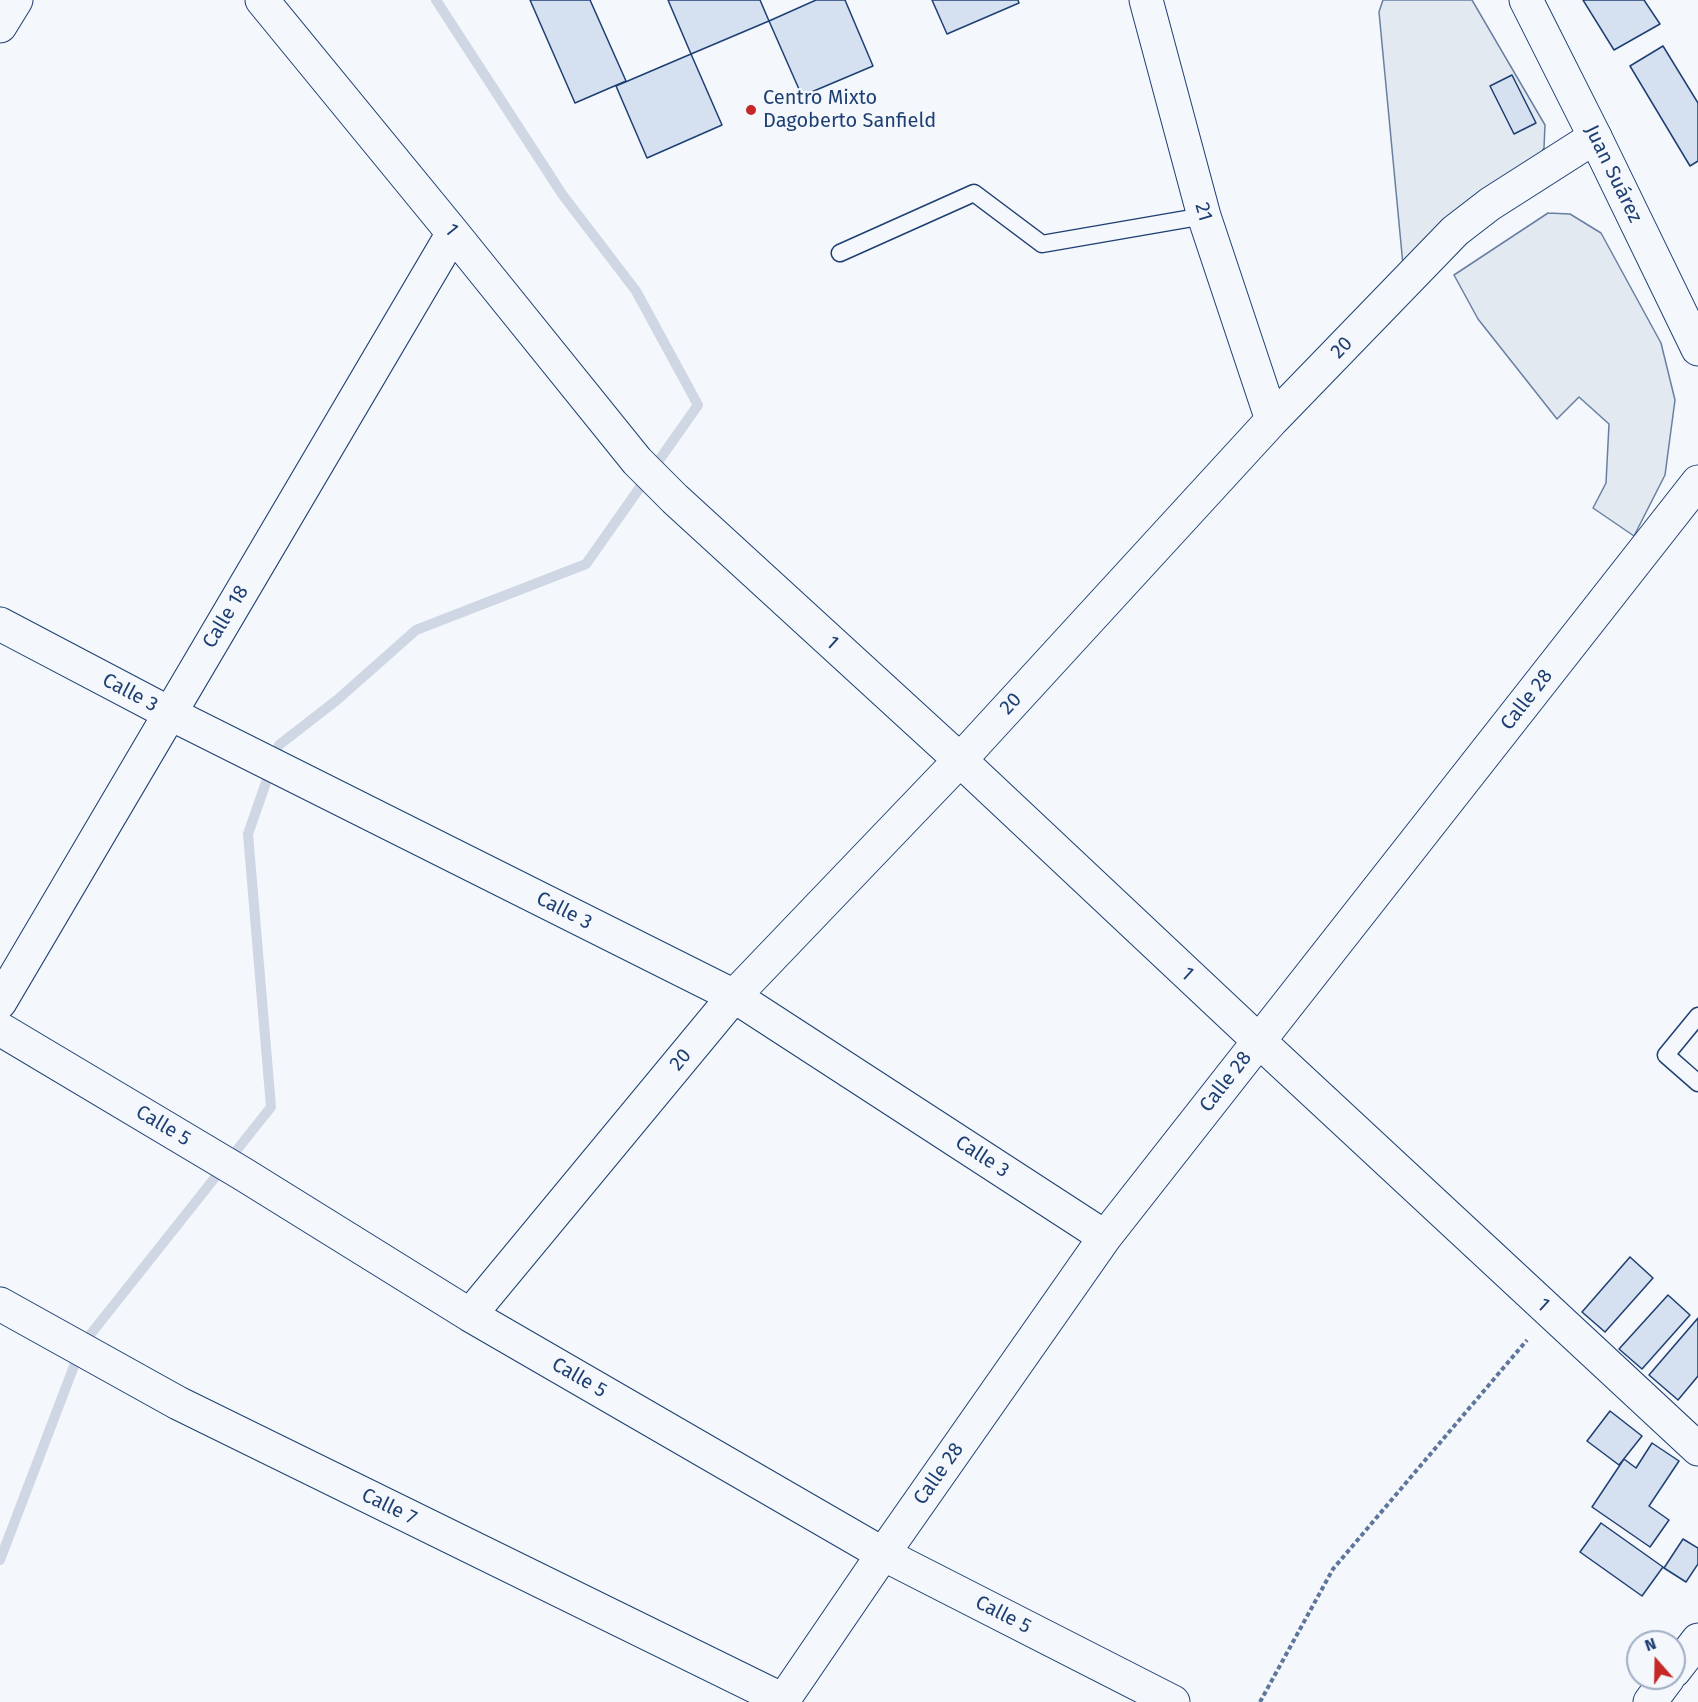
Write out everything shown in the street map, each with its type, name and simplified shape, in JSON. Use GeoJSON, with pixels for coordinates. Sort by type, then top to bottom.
{"type":"FeatureCollection","features":[{"type":"Feature","properties":{"kind":"street"},"geometry":{"type":"LineString","coordinates":[[0,26],[16,0]]}},
{"type":"Feature","properties":{"kind":"street","name":"1"},"geometry":{"type":"LineString","coordinates":[[262,0],[637,461],[675,499],[960,760],[1258,1041],[1698,1449]]}},
{"type":"Feature","properties":{"kind":"street","name":"21"},"geometry":{"type":"LineString","coordinates":[[1146,0],[1204,216],[1272,420]]}},
{"type":"Feature","properties":{"kind":"street","name":"Juan Suárez"},"geometry":{"type":"LineString","coordinates":[[1526,0],[1698,349]]}},
{"type":"Feature","properties":{"kind":"street","name":"20"},"geometry":{"type":"LineString","coordinates":[[470,1315],[734,996],[960,760],[1272,420],[1455,231],[1490,204],[1595,137]]}},
{"type":"Feature","properties":{"kind":"street","name":"Calle 18"},"geometry":{"type":"LineString","coordinates":[[0,1002],[453,233]]}},
{"type":"Feature","properties":{"kind":"street","name":"Calle 28"},"geometry":{"type":"LineString","coordinates":[[782,1701],[1105,1237],[1698,482]]}},
{"type":"Feature","properties":{"kind":"street","name":"Calle 3"},"geometry":{"type":"LineString","coordinates":[[0,624],[247,753],[734,996],[1105,1237]]}},
{"type":"Feature","properties":{"kind":"street","name":"Calle 5"},"geometry":{"type":"LineString","coordinates":[[0,1029],[207,1152],[470,1315],[883,1554],[1173,1702]]}},
{"type":"Feature","properties":{"kind":"street","name":"Calle 7"},"geometry":{"type":"LineString","coordinates":[[0,1304],[178,1403],[782,1701]]}},
{"type":"Feature","properties":{"kind":"street"},"geometry":{"type":"LineString","coordinates":[[1686,1656],[1698,1640]]}},
{"type":"Feature","properties":{"kind":"lane"},"geometry":{"type":"LineString","coordinates":[[840,253],[974,193],[1042,244],[1204,216]]}},
{"type":"Feature","properties":{"kind":"lane"},"geometry":{"type":"LineString","coordinates":[[1698,1016],[1666,1055],[1698,1083]]}},
{"type":"Feature","properties":{"kind":"path"},"geometry":{"type":"LineString","coordinates":[[1260,1702],[1333,1569],[1551,1312]]}},
{"type":"Feature","properties":{"kind":"shaded area"},"geometry":{"type":"Polygon","coordinates":[[[1383,0],[1472,0],[1545,125],[1544,148],[1536,161],[1403,265],[1379,12],[1383,0]]]}},
{"type":"Feature","properties":{"kind":"shaded area"},"geometry":{"type":"Polygon","coordinates":[[[1548,213],[1570,214],[1601,233],[1661,343],[1675,400],[1665,475],[1634,536],[1593,508],[1606,483],[1609,424],[1579,397],[1557,419],[1478,319],[1454,275],[1548,213]]]}},
{"type":"Feature","properties":{"kind":"building"},"geometry":{"type":"Polygon","coordinates":[[[530,0],[590,0],[626,81],[575,103],[530,0]]]}},
{"type":"Feature","properties":{"kind":"building"},"geometry":{"type":"Polygon","coordinates":[[[668,0],[760,0],[769,21],[691,54],[668,0]]]}},
{"type":"Feature","properties":{"kind":"building"},"geometry":{"type":"Polygon","coordinates":[[[816,0],[845,0],[873,66],[802,96],[769,21],[816,0]]]}},
{"type":"Feature","properties":{"kind":"building"},"geometry":{"type":"Polygon","coordinates":[[[932,0],[1018,0],[1019,3],[947,34],[932,0]]]}},
{"type":"Feature","properties":{"kind":"building"},"geometry":{"type":"Polygon","coordinates":[[[1583,0],[1644,0],[1660,24],[1614,50],[1583,0]]]}},
{"type":"Feature","properties":{"kind":"building"},"geometry":{"type":"Polygon","coordinates":[[[1663,46],[1698,103],[1698,161],[1690,166],[1630,66],[1663,46]]]}},
{"type":"Feature","properties":{"kind":"building"},"geometry":{"type":"Polygon","coordinates":[[[691,54],[722,125],[647,158],[616,86],[691,54]]]}},
{"type":"Feature","properties":{"kind":"building"},"geometry":{"type":"Polygon","coordinates":[[[1512,75],[1536,123],[1514,134],[1490,86],[1512,75]]]}},
{"type":"Feature","properties":{"kind":"building"},"geometry":{"type":"Polygon","coordinates":[[[1630,1257],[1653,1278],[1605,1332],[1582,1312],[1630,1257]]]}},
{"type":"Feature","properties":{"kind":"building"},"geometry":{"type":"Polygon","coordinates":[[[1668,1295],[1690,1315],[1642,1369],[1619,1349],[1668,1295]]]}},
{"type":"Feature","properties":{"kind":"building"},"geometry":{"type":"Polygon","coordinates":[[[1698,1318],[1698,1376],[1678,1400],[1649,1375],[1698,1318]]]}},
{"type":"Feature","properties":{"kind":"building"},"geometry":{"type":"Polygon","coordinates":[[[1610,1411],[1642,1436],[1619,1465],[1587,1441],[1610,1411]]]}},
{"type":"Feature","properties":{"kind":"building"},"geometry":{"type":"Polygon","coordinates":[[[1652,1443],[1679,1461],[1649,1506],[1669,1520],[1650,1547],[1592,1507],[1624,1459],[1636,1468],[1652,1443]]]}},
{"type":"Feature","properties":{"kind":"building"},"geometry":{"type":"Polygon","coordinates":[[[1601,1523],[1663,1567],[1642,1596],[1580,1552],[1601,1523]]]}},
{"type":"Feature","properties":{"kind":"building"},"geometry":{"type":"Polygon","coordinates":[[[1683,1539],[1698,1548],[1698,1564],[1686,1582],[1664,1568],[1683,1539]]]}},
{"type":"Feature","properties":{"kind":"waterway"},"geometry":{"type":"LineString","coordinates":[[0,1560],[82,1345],[271,1107],[248,834],[279,745],[337,700],[416,630],[586,564],[698,405],[636,291],[562,194],[436,0]]}},
{"type":"Feature","properties":{"kind":"place","name":"Centro Mixto Dagoberto Sanfield"},"geometry":{"type":"Point","coordinates":[751,110]}}]}
